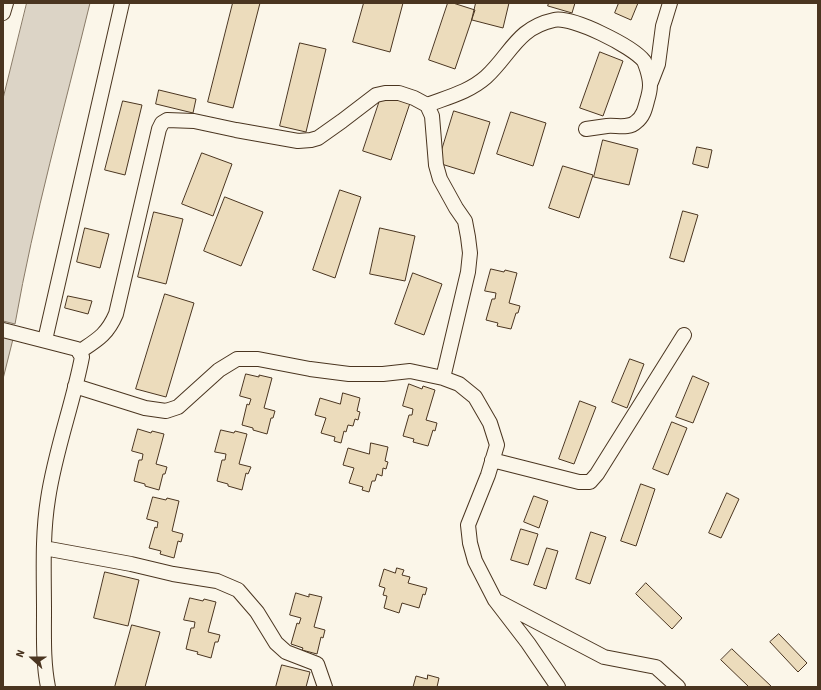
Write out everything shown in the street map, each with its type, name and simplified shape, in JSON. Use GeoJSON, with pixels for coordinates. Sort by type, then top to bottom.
{"type":"FeatureCollection","features":[{"type":"Feature","properties":{"kind":"street"},"geometry":{"type":"LineString","coordinates":[[3,13],[6,3]]}},
{"type":"Feature","properties":{"kind":"street"},"geometry":{"type":"LineString","coordinates":[[45,340],[122,3]]}},
{"type":"Feature","properties":{"kind":"street"},"geometry":{"type":"LineString","coordinates":[[586,129],[608,126],[623,126],[636,123],[644,113],[651,82],[658,64],[663,26],[670,3]]}},
{"type":"Feature","properties":{"kind":"street"},"geometry":{"type":"LineString","coordinates":[[427,105],[472,88],[487,76],[520,37],[545,22],[557,20],[594,30],[632,50],[644,61],[651,82]]}},
{"type":"Feature","properties":{"kind":"street"},"geometry":{"type":"LineString","coordinates":[[79,352],[103,335],[111,326],[116,314],[162,123],[167,120],[194,120],[298,142],[318,138],[376,95],[385,93],[399,93],[414,98],[427,105],[432,116],[436,165],[438,172],[448,195],[464,221],[468,237],[470,253],[468,272],[443,378]]}},
{"type":"Feature","properties":{"kind":"street"},"geometry":{"type":"LineString","coordinates":[[3,330],[77,348],[82,357],[53,471],[48,499],[44,548],[44,656],[48,687]]}},
{"type":"Feature","properties":{"kind":"street"},"geometry":{"type":"LineString","coordinates":[[492,460],[579,482],[590,482],[597,474],[684,335]]}},
{"type":"Feature","properties":{"kind":"street"},"geometry":{"type":"LineString","coordinates":[[75,386],[145,408],[166,411],[178,407],[219,370],[237,358],[258,359],[310,369],[349,374],[383,374],[410,371],[443,378],[459,384],[475,397],[490,423],[496,445],[488,475],[468,525],[470,543],[475,561],[495,600],[528,643],[558,687]]}},
{"type":"Feature","properties":{"kind":"street"},"geometry":{"type":"LineString","coordinates":[[44,548],[131,564],[173,574],[217,581],[238,590],[257,612],[276,643],[286,652],[317,664],[325,687]]}},
{"type":"Feature","properties":{"kind":"street"},"geometry":{"type":"LineString","coordinates":[[495,600],[604,657],[656,667],[678,687]]}},
{"type":"Feature","properties":{"kind":"shaded area"},"geometry":{"type":"Polygon","coordinates":[[[27,3],[90,3],[40,203],[15,324],[3,321],[3,99],[27,3]]]}},
{"type":"Feature","properties":{"kind":"shaded area"},"geometry":{"type":"Polygon","coordinates":[[[3,337],[13,339],[3,379],[3,337]]]}},
{"type":"Feature","properties":{"kind":"building"},"geometry":{"type":"Polygon","coordinates":[[[233,3],[260,3],[233,108],[208,102],[233,3]]]}},
{"type":"Feature","properties":{"kind":"building"},"geometry":{"type":"Polygon","coordinates":[[[364,3],[403,3],[390,52],[353,42],[364,3]]]}},
{"type":"Feature","properties":{"kind":"building"},"geometry":{"type":"Polygon","coordinates":[[[448,3],[453,3],[475,10],[455,69],[429,60],[448,3]]]}},
{"type":"Feature","properties":{"kind":"building"},"geometry":{"type":"Polygon","coordinates":[[[476,3],[509,3],[503,28],[472,20],[476,3]]]}},
{"type":"Feature","properties":{"kind":"building"},"geometry":{"type":"Polygon","coordinates":[[[549,3],[575,3],[572,13],[548,6],[549,3]]]}},
{"type":"Feature","properties":{"kind":"building"},"geometry":{"type":"Polygon","coordinates":[[[619,3],[638,3],[631,20],[615,13],[619,3]]]}},
{"type":"Feature","properties":{"kind":"building"},"geometry":{"type":"Polygon","coordinates":[[[300,43],[326,49],[306,132],[280,126],[300,43]]]}},
{"type":"Feature","properties":{"kind":"building"},"geometry":{"type":"Polygon","coordinates":[[[600,52],[623,61],[603,116],[580,108],[600,52]]]}},
{"type":"Feature","properties":{"kind":"building"},"geometry":{"type":"Polygon","coordinates":[[[159,90],[196,99],[193,113],[156,104],[159,90]]]}},
{"type":"Feature","properties":{"kind":"building"},"geometry":{"type":"Polygon","coordinates":[[[382,94],[410,103],[391,160],[363,151],[382,94]]]}},
{"type":"Feature","properties":{"kind":"building"},"geometry":{"type":"Polygon","coordinates":[[[123,101],[142,105],[125,175],[105,170],[123,101]]]}},
{"type":"Feature","properties":{"kind":"building"},"geometry":{"type":"Polygon","coordinates":[[[454,111],[490,122],[474,174],[438,163],[454,111]]]}},
{"type":"Feature","properties":{"kind":"building"},"geometry":{"type":"Polygon","coordinates":[[[511,112],[546,123],[533,166],[497,154],[511,112]]]}},
{"type":"Feature","properties":{"kind":"building"},"geometry":{"type":"Polygon","coordinates":[[[603,140],[638,149],[629,185],[594,177],[603,140]]]}},
{"type":"Feature","properties":{"kind":"building"},"geometry":{"type":"Polygon","coordinates":[[[697,147],[712,150],[708,168],[693,164],[697,147]]]}},
{"type":"Feature","properties":{"kind":"building"},"geometry":{"type":"Polygon","coordinates":[[[202,153],[232,164],[213,216],[182,204],[202,153]]]}},
{"type":"Feature","properties":{"kind":"building"},"geometry":{"type":"Polygon","coordinates":[[[563,166],[593,175],[579,218],[549,208],[563,166]]]}},
{"type":"Feature","properties":{"kind":"building"},"geometry":{"type":"Polygon","coordinates":[[[340,190],[361,197],[335,278],[313,270],[340,190]]]}},
{"type":"Feature","properties":{"kind":"building"},"geometry":{"type":"Polygon","coordinates":[[[225,197],[263,212],[241,266],[204,251],[225,197]]]}},
{"type":"Feature","properties":{"kind":"building"},"geometry":{"type":"Polygon","coordinates":[[[683,211],[698,215],[684,262],[670,258],[683,211]]]}},
{"type":"Feature","properties":{"kind":"building"},"geometry":{"type":"Polygon","coordinates":[[[154,212],[183,219],[166,284],[138,277],[154,212]]]}},
{"type":"Feature","properties":{"kind":"building"},"geometry":{"type":"Polygon","coordinates":[[[85,228],[109,234],[100,268],[77,262],[85,228]]]}},
{"type":"Feature","properties":{"kind":"building"},"geometry":{"type":"Polygon","coordinates":[[[380,228],[415,236],[405,281],[370,274],[380,228]]]}},
{"type":"Feature","properties":{"kind":"building"},"geometry":{"type":"Polygon","coordinates":[[[491,269],[517,273],[509,303],[520,306],[511,329],[497,326],[498,323],[486,320],[492,299],[495,299],[496,293],[485,291],[491,269]]]}},
{"type":"Feature","properties":{"kind":"building"},"geometry":{"type":"Polygon","coordinates":[[[413,273],[442,284],[424,335],[395,324],[413,273]]]}},
{"type":"Feature","properties":{"kind":"building"},"geometry":{"type":"Polygon","coordinates":[[[165,294],[194,303],[166,397],[136,389],[165,294]]]}},
{"type":"Feature","properties":{"kind":"building"},"geometry":{"type":"Polygon","coordinates":[[[68,296],[92,301],[88,314],[65,308],[68,296]]]}},
{"type":"Feature","properties":{"kind":"building"},"geometry":{"type":"Polygon","coordinates":[[[630,359],[644,364],[627,408],[612,402],[630,359]]]}},
{"type":"Feature","properties":{"kind":"building"},"geometry":{"type":"Polygon","coordinates":[[[246,374],[272,378],[264,408],[275,411],[273,418],[271,418],[267,434],[242,425],[247,404],[249,405],[251,399],[240,396],[246,374]]]}},
{"type":"Feature","properties":{"kind":"building"},"geometry":{"type":"Polygon","coordinates":[[[693,376],[709,383],[693,423],[676,417],[693,376]]]}},
{"type":"Feature","properties":{"kind":"building"},"geometry":{"type":"Polygon","coordinates":[[[409,384],[422,389],[423,386],[435,390],[426,420],[437,423],[428,446],[413,442],[414,439],[403,436],[409,415],[412,415],[413,409],[403,406],[409,384]]]}},
{"type":"Feature","properties":{"kind":"building"},"geometry":{"type":"Polygon","coordinates":[[[343,393],[360,398],[357,411],[360,412],[358,420],[355,419],[353,426],[348,425],[346,432],[344,431],[341,443],[334,441],[335,437],[321,433],[326,418],[315,415],[320,398],[340,404],[343,393]]]}},
{"type":"Feature","properties":{"kind":"building"},"geometry":{"type":"Polygon","coordinates":[[[580,401],[596,407],[574,464],[559,459],[580,401]]]}},
{"type":"Feature","properties":{"kind":"building"},"geometry":{"type":"Polygon","coordinates":[[[672,422],[687,428],[668,475],[653,469],[672,422]]]}},
{"type":"Feature","properties":{"kind":"building"},"geometry":{"type":"Polygon","coordinates":[[[138,429],[151,433],[152,431],[164,434],[156,464],[167,467],[165,474],[163,474],[159,490],[134,481],[139,460],[142,460],[143,454],[132,451],[138,429]]]}},
{"type":"Feature","properties":{"kind":"building"},"geometry":{"type":"Polygon","coordinates":[[[221,430],[247,434],[239,464],[251,467],[248,474],[246,473],[242,490],[217,481],[222,460],[225,460],[226,454],[215,452],[221,430]]]}},
{"type":"Feature","properties":{"kind":"building"},"geometry":{"type":"Polygon","coordinates":[[[371,443],[388,447],[385,461],[388,462],[386,469],[383,468],[382,476],[377,474],[375,481],[372,481],[369,492],[362,490],[363,487],[349,483],[354,468],[343,465],[348,448],[369,454],[371,443]]]}},
{"type":"Feature","properties":{"kind":"building"},"geometry":{"type":"Polygon","coordinates":[[[641,484],[655,489],[636,546],[621,541],[641,484]]]}},
{"type":"Feature","properties":{"kind":"building"},"geometry":{"type":"Polygon","coordinates":[[[727,493],[739,499],[721,538],[709,533],[727,493]]]}},
{"type":"Feature","properties":{"kind":"building"},"geometry":{"type":"Polygon","coordinates":[[[534,496],[548,501],[539,528],[524,522],[534,496]]]}},
{"type":"Feature","properties":{"kind":"building"},"geometry":{"type":"Polygon","coordinates":[[[153,497],[179,501],[172,531],[183,534],[181,542],[178,541],[174,558],[160,554],[161,551],[149,548],[158,522],[147,519],[153,497]]]}},
{"type":"Feature","properties":{"kind":"building"},"geometry":{"type":"Polygon","coordinates":[[[521,529],[538,534],[528,565],[511,560],[521,529]]]}},
{"type":"Feature","properties":{"kind":"building"},"geometry":{"type":"Polygon","coordinates":[[[591,532],[606,537],[590,584],[576,579],[591,532]]]}},
{"type":"Feature","properties":{"kind":"building"},"geometry":{"type":"Polygon","coordinates":[[[547,548],[558,551],[546,589],[534,585],[547,548]]]}},
{"type":"Feature","properties":{"kind":"building"},"geometry":{"type":"Polygon","coordinates":[[[397,568],[404,570],[402,575],[410,577],[408,583],[427,588],[425,595],[423,594],[419,608],[402,603],[399,613],[384,608],[387,596],[383,595],[385,588],[379,586],[384,569],[395,573],[397,568]]]}},
{"type":"Feature","properties":{"kind":"building"},"geometry":{"type":"Polygon","coordinates":[[[105,572],[139,580],[128,626],[94,618],[105,572]]]}},
{"type":"Feature","properties":{"kind":"building"},"geometry":{"type":"Polygon","coordinates":[[[646,583],[682,618],[672,629],[636,594],[646,583]]]}},
{"type":"Feature","properties":{"kind":"building"},"geometry":{"type":"Polygon","coordinates":[[[296,593],[309,597],[309,594],[322,597],[314,627],[325,630],[323,638],[321,637],[317,654],[302,650],[303,648],[291,644],[297,623],[299,624],[301,618],[290,615],[296,593]]]}},
{"type":"Feature","properties":{"kind":"building"},"geometry":{"type":"Polygon","coordinates":[[[190,598],[216,602],[208,632],[220,635],[218,642],[215,642],[211,658],[197,654],[198,652],[186,649],[191,628],[194,628],[195,622],[184,620],[190,598]]]}},
{"type":"Feature","properties":{"kind":"building"},"geometry":{"type":"Polygon","coordinates":[[[132,625],[160,632],[145,687],[115,687],[132,625]]]}},
{"type":"Feature","properties":{"kind":"building"},"geometry":{"type":"Polygon","coordinates":[[[779,634],[807,663],[798,672],[770,642],[779,634]]]}},
{"type":"Feature","properties":{"kind":"building"},"geometry":{"type":"Polygon","coordinates":[[[732,649],[772,687],[749,687],[721,660],[732,649]]]}},
{"type":"Feature","properties":{"kind":"building"},"geometry":{"type":"Polygon","coordinates":[[[282,665],[310,672],[306,687],[276,687],[282,665]]]}},
{"type":"Feature","properties":{"kind":"building"},"geometry":{"type":"Polygon","coordinates":[[[428,675],[439,678],[437,687],[413,687],[416,676],[427,679],[428,675]]]}}]}
